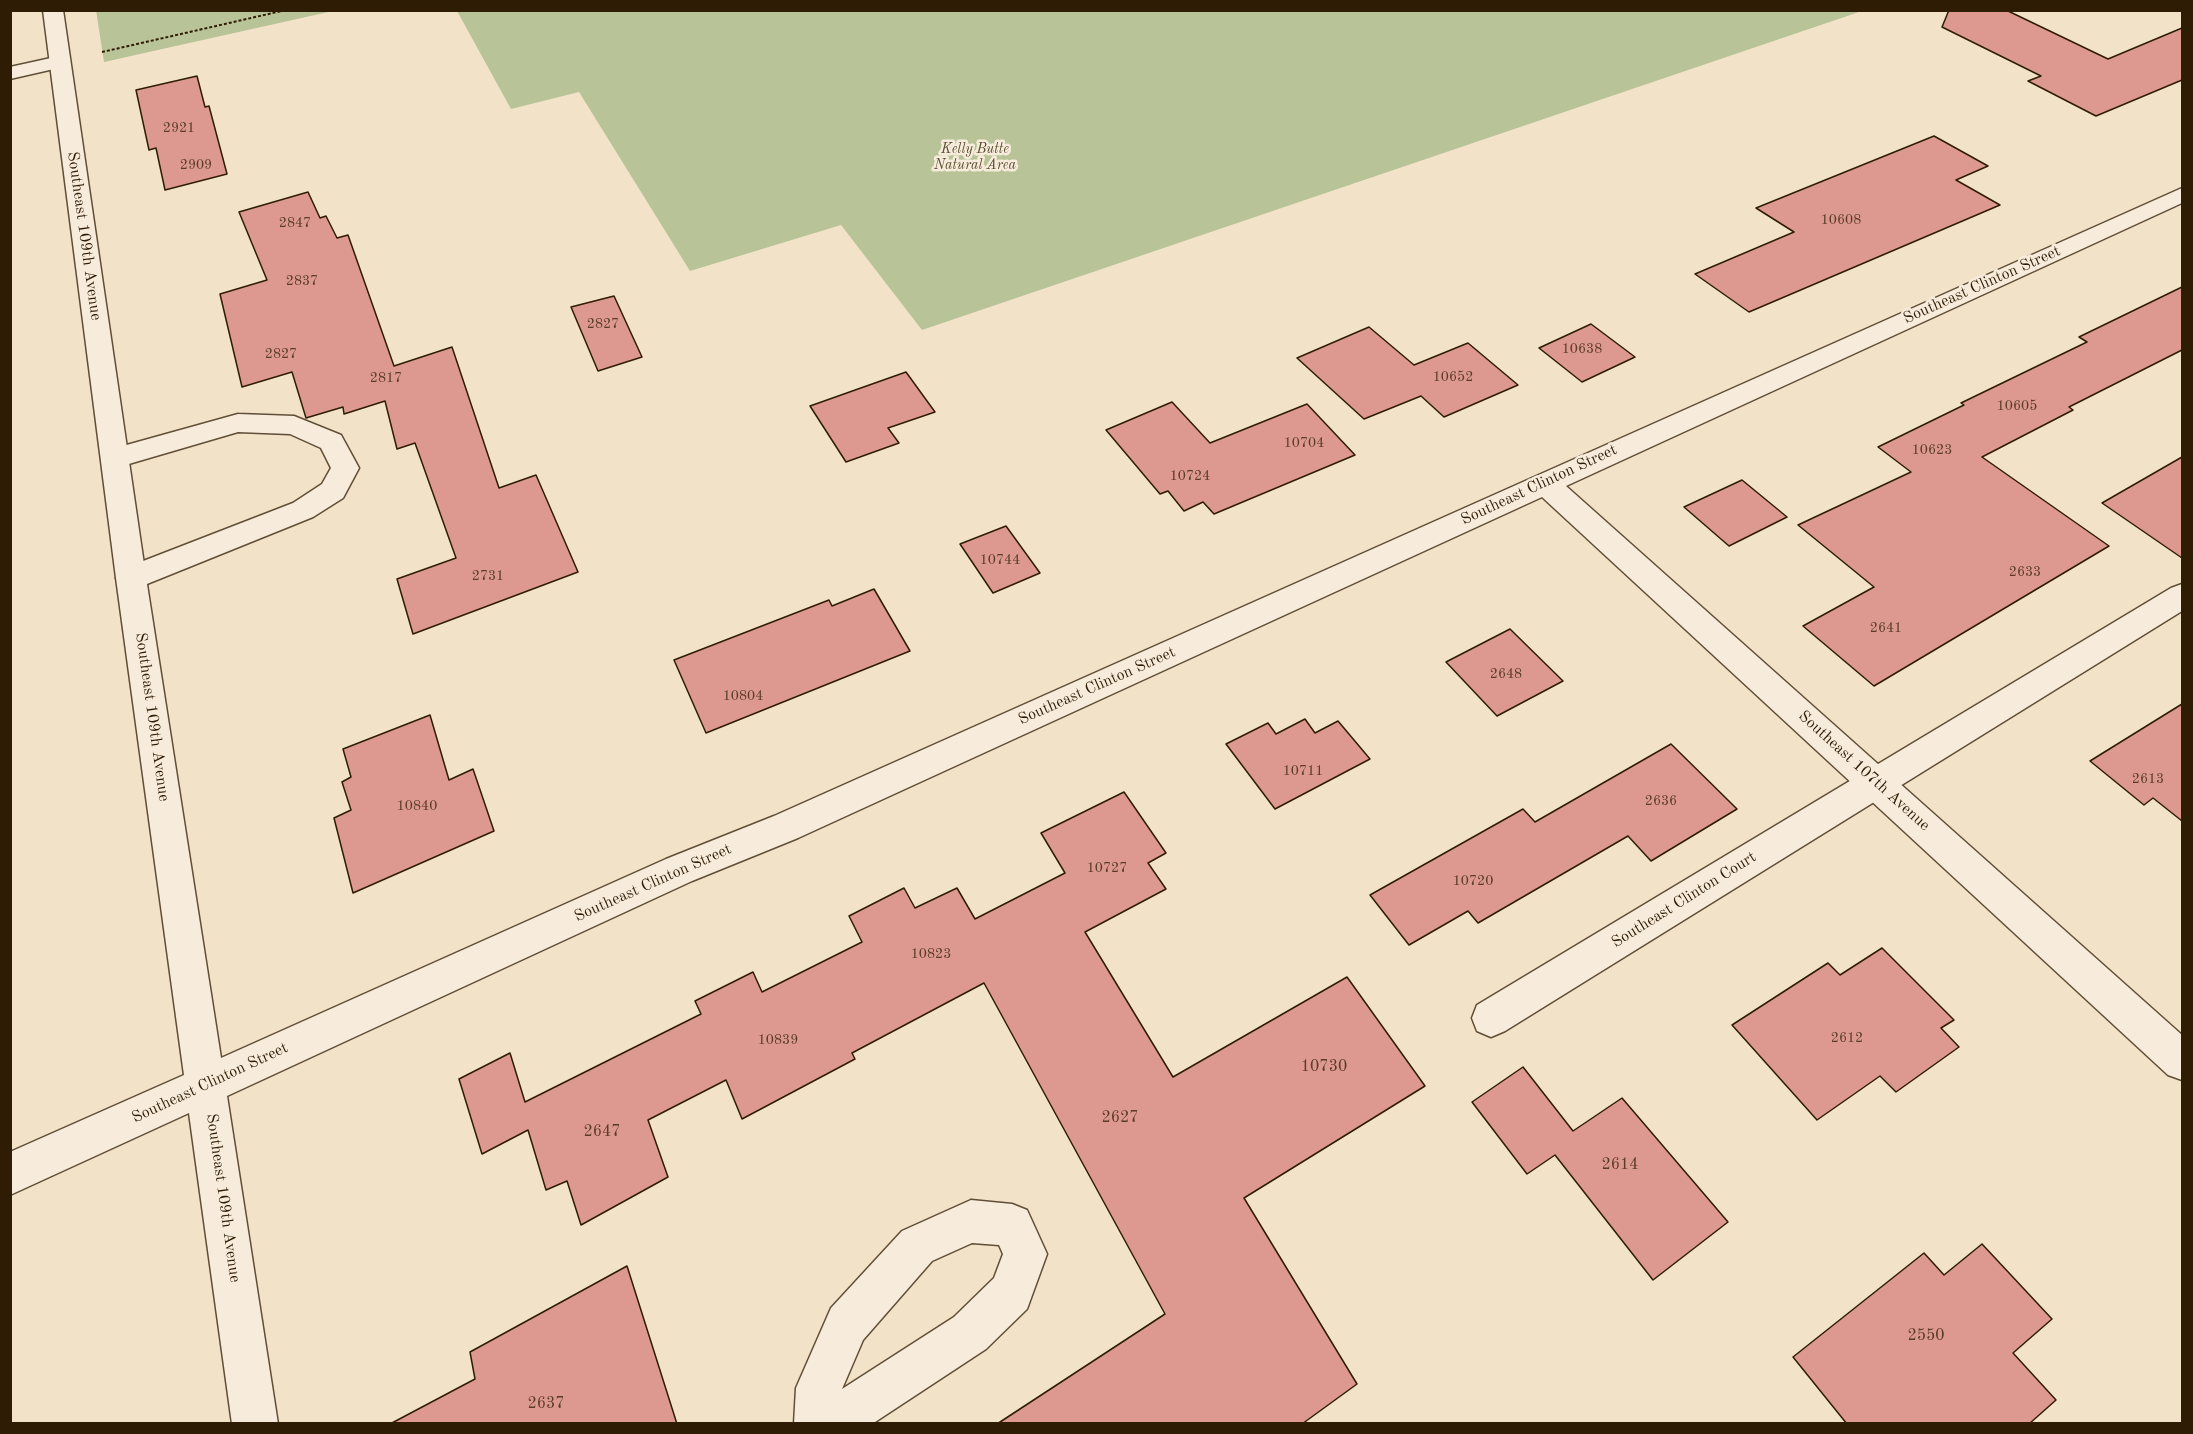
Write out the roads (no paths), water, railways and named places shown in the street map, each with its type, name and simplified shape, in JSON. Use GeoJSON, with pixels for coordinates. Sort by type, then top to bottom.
{"type":"FeatureCollection","features":[{"type":"Feature","properties":{"kind":"street","name":"Southeast 109th Avenue"},"geometry":{"type":"LineString","coordinates":[[53,10],[131,578],[255,1424]]}},
{"type":"Feature","properties":{"kind":"street"},"geometry":{"type":"LineString","coordinates":[[10,73],[60,62]]}},
{"type":"Feature","properties":{"kind":"street","name":"Southeast Clinton Street"},"geometry":{"type":"LineString","coordinates":[[10,1174],[668,874],[807,818],[2182,195]]}},
{"type":"Feature","properties":{"kind":"street"},"geometry":{"type":"LineString","coordinates":[[115,458],[238,423],[294,425],[332,442],[345,468],[333,491],[303,510],[131,578]]}},
{"type":"Feature","properties":{"kind":"street","name":"Southeast 107th Avenue"},"geometry":{"type":"LineString","coordinates":[[1544,483],[2180,1054]]}},
{"type":"Feature","properties":{"kind":"street","name":"Southeast Clinton Court"},"geometry":{"type":"LineString","coordinates":[[1491,1018],[2182,596]]}},
{"type":"Feature","properties":{"kind":"street"},"geometry":{"type":"LineString","coordinates":[[818,1424],[819,1388],[847,1324],[917,1246],[971,1221],[1012,1225],[1025,1254],[1011,1293],[970,1333],[830,1424]]}},
{"type":"Feature","properties":{"kind":"park label","name":"Kelly Butte Natural Area"},"geometry":{"type":"Point","coordinates":[975,158]}}]}
